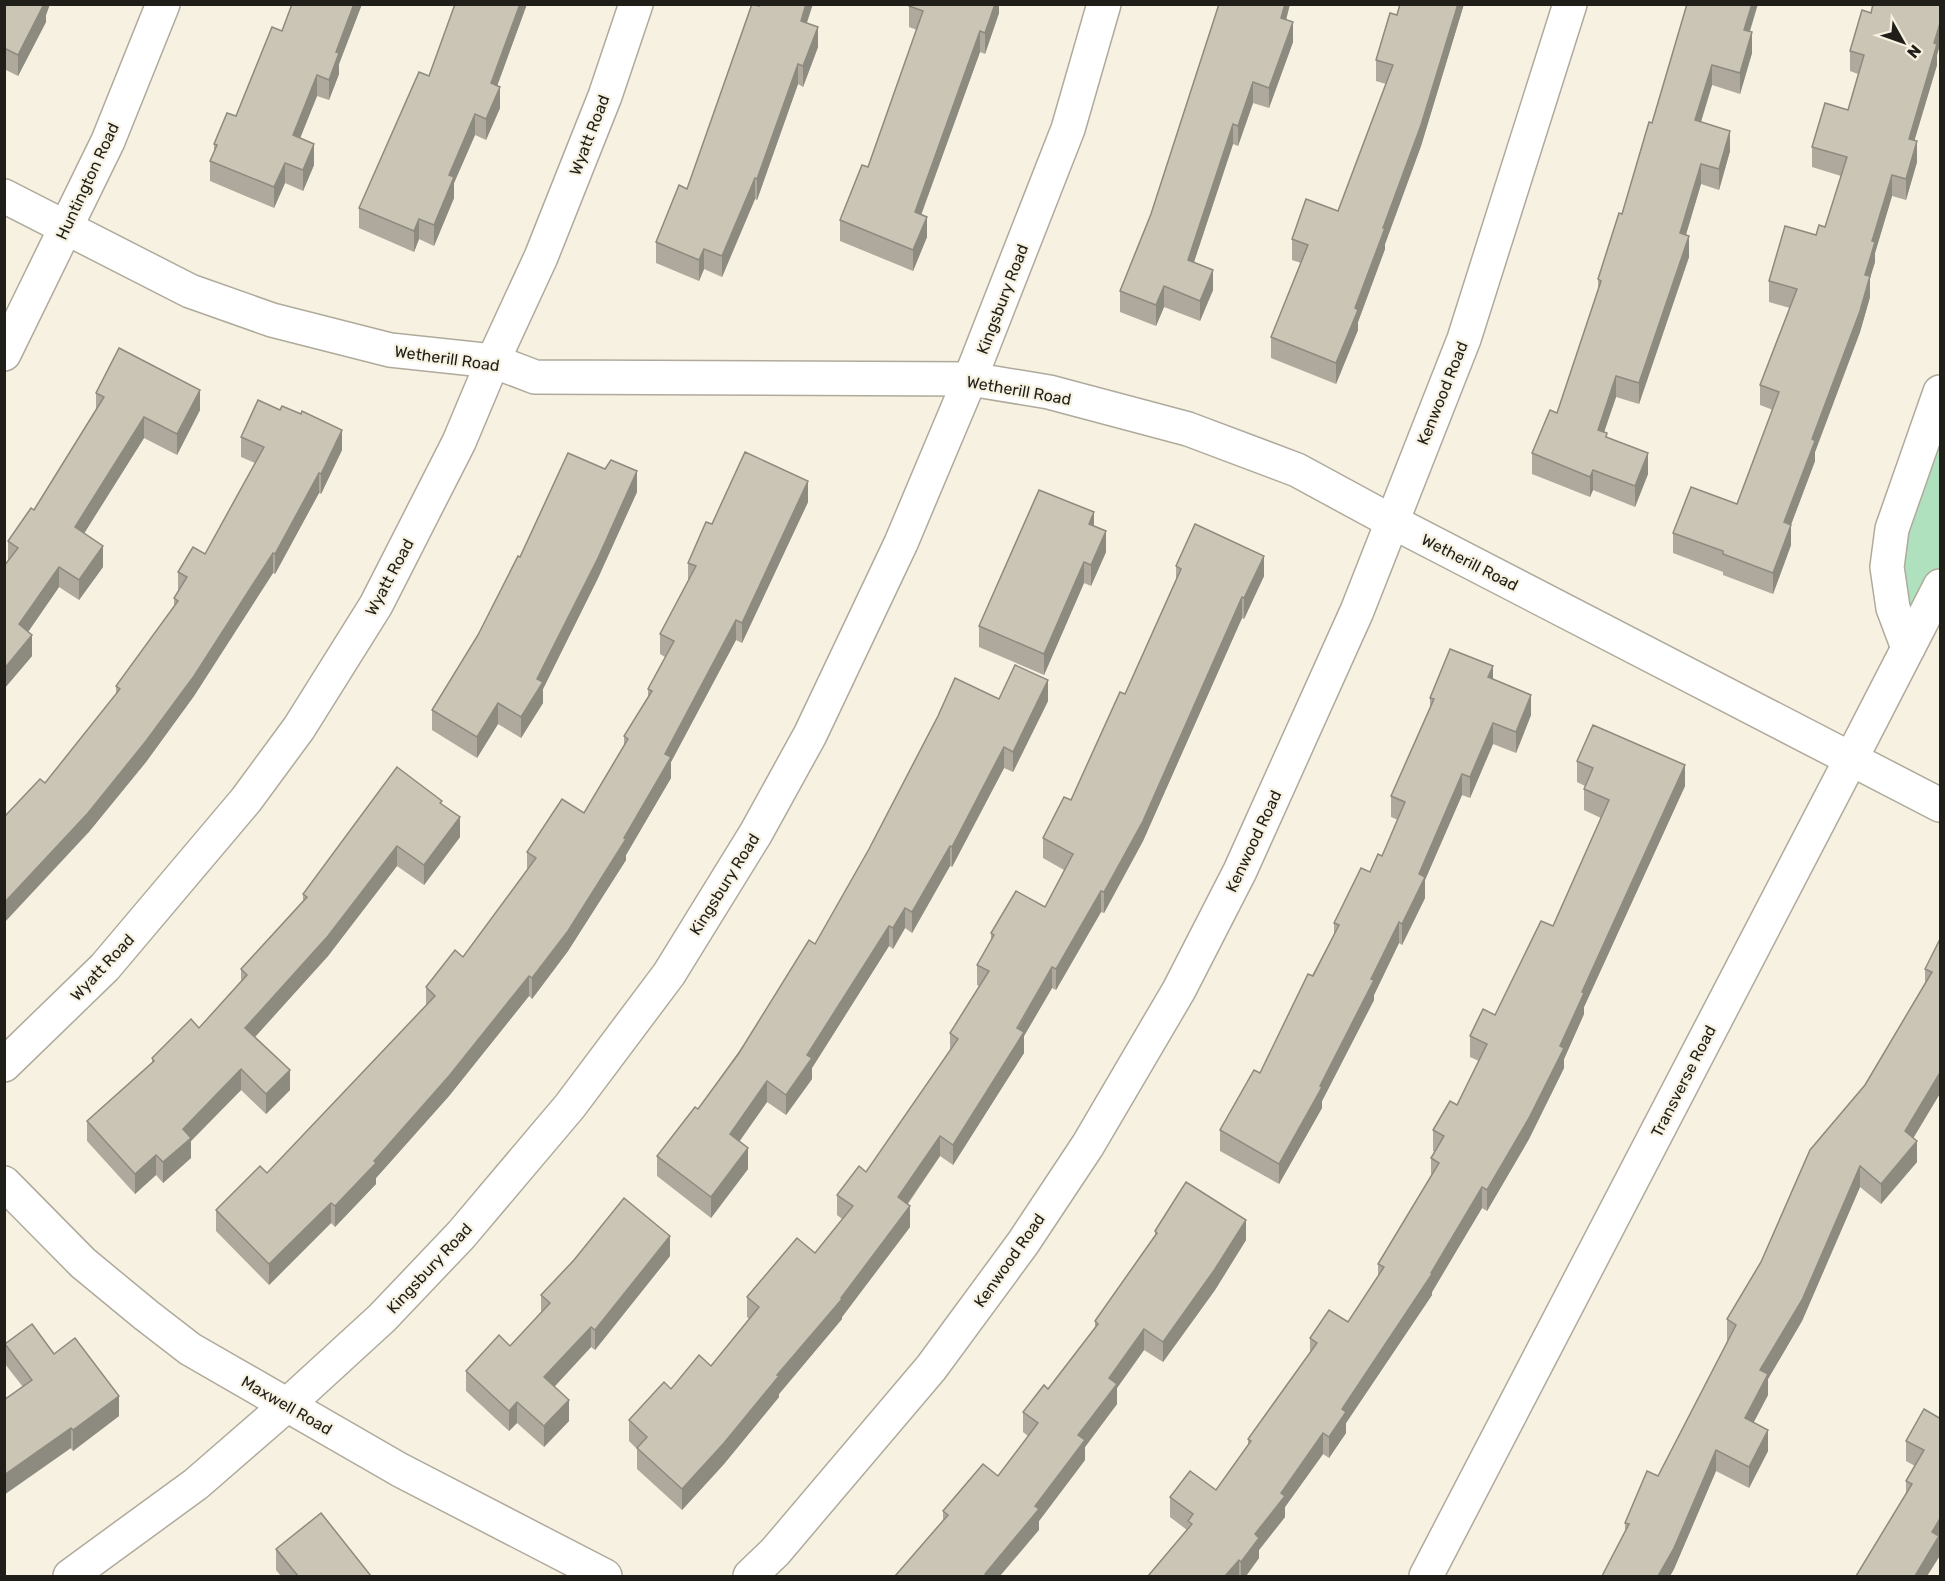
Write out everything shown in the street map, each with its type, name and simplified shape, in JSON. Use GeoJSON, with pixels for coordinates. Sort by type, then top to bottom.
{"type":"FeatureCollection","features":[{"type":"Feature","properties":{"kind":"street","name":"Huntington Road"},"geometry":{"type":"LineString","coordinates":[[4,354],[108,141],[163,4]]}},
{"type":"Feature","properties":{"kind":"street","name":"Wyatt Road"},"geometry":{"type":"LineString","coordinates":[[4,1065],[105,967],[246,800],[299,728],[376,605],[459,442],[545,246],[605,96],[636,4]]}},
{"type":"Feature","properties":{"kind":"street","name":"Kingsbury Road"},"geometry":{"type":"LineString","coordinates":[[70,1576],[196,1484],[382,1318],[461,1235],[570,1106],[669,974],[756,833],[810,735],[901,543],[970,379],[1068,129],[1104,4]]}},
{"type":"Feature","properties":{"kind":"street","name":"Kenwood Road"},"geometry":{"type":"LineString","coordinates":[[750,1576],[775,1552],[931,1368],[1023,1243],[1088,1145],[1179,990],[1240,871],[1357,611],[1464,339],[1570,4]]}},
{"type":"Feature","properties":{"kind":"street","name":"Wetherill Road"},"geometry":{"type":"LineString","coordinates":[[4,196],[190,291],[272,320],[390,350],[493,361],[535,377],[970,379],[1048,392],[1188,429],[1297,470],[1391,521],[1941,805]]}},
{"type":"Feature","properties":{"kind":"street"},"geometry":{"type":"LineString","coordinates":[[1908,648],[1893,608],[1887,567],[1892,530],[1941,392]]}},
{"type":"Feature","properties":{"kind":"street","name":"Transverse Road"},"geometry":{"type":"LineString","coordinates":[[1426,1576],[1941,586]]}},
{"type":"Feature","properties":{"kind":"street","name":"Maxwell Road"},"geometry":{"type":"LineString","coordinates":[[4,1183],[83,1263],[146,1316],[190,1348],[400,1470],[605,1576]]}},
{"type":"Feature","properties":{"kind":"green space"},"geometry":{"type":"Polygon","coordinates":[[[1940,392],[1940,583],[1907,648],[1887,567],[1940,392]]]}},
{"type":"Feature","properties":{"kind":"building"},"geometry":{"type":"Polygon","coordinates":[[[4,4],[44,4],[18,55],[4,48],[4,4]]]}},
{"type":"Feature","properties":{"kind":"building"},"geometry":{"type":"Polygon","coordinates":[[[292,4],[354,4],[336,52],[339,53],[329,80],[317,75],[293,135],[314,144],[303,170],[285,163],[274,187],[210,161],[217,145],[214,144],[227,113],[236,116],[272,27],[282,31],[292,4]]]}},
{"type":"Feature","properties":{"kind":"building"},"geometry":{"type":"Polygon","coordinates":[[[455,4],[520,4],[491,83],[500,87],[486,119],[475,114],[449,175],[454,177],[434,225],[419,219],[414,231],[359,208],[419,72],[429,76],[455,4]]]}},
{"type":"Feature","properties":{"kind":"building"},"geometry":{"type":"Polygon","coordinates":[[[752,4],[759,6],[759,4],[806,4],[801,21],[818,27],[803,66],[798,64],[757,179],[755,178],[722,256],[704,249],[699,260],[656,242],[679,185],[687,189],[752,4]]]}},
{"type":"Feature","properties":{"kind":"building"},"geometry":{"type":"Polygon","coordinates":[[[909,4],[995,4],[985,33],[980,31],[915,212],[927,217],[913,250],[840,220],[862,165],[868,167],[923,11],[909,4]]]}},
{"type":"Feature","properties":{"kind":"building"},"geometry":{"type":"Polygon","coordinates":[[[1219,4],[1285,4],[1281,18],[1293,22],[1269,88],[1253,82],[1238,126],[1233,124],[1188,260],[1213,270],[1200,301],[1164,286],[1156,305],[1120,291],[1151,214],[1219,4]]]}},
{"type":"Feature","properties":{"kind":"building"},"geometry":{"type":"Polygon","coordinates":[[[1400,4],[1458,4],[1421,125],[1355,308],[1358,310],[1336,363],[1271,337],[1308,245],[1292,239],[1306,199],[1338,211],[1393,65],[1376,60],[1390,13],[1397,15],[1400,4]]]}},
{"type":"Feature","properties":{"kind":"building"},"geometry":{"type":"Polygon","coordinates":[[[1687,4],[1752,4],[1744,30],[1752,32],[1740,73],[1712,65],[1695,120],[1730,131],[1719,169],[1701,164],[1680,233],[1689,236],[1639,383],[1616,376],[1598,430],[1607,433],[1606,437],[1648,453],[1635,486],[1593,470],[1590,477],[1532,453],[1550,410],[1557,413],[1601,281],[1598,279],[1619,213],[1622,214],[1649,122],[1652,123],[1687,4]]]}},
{"type":"Feature","properties":{"kind":"building"},"geometry":{"type":"Polygon","coordinates":[[[1873,4],[1941,4],[1941,20],[1934,43],[1937,44],[1909,139],[1917,141],[1906,179],[1892,175],[1872,241],[1875,242],[1865,275],[1870,276],[1860,311],[1784,522],[1791,525],[1773,573],[1723,554],[1723,551],[1673,533],[1691,487],[1737,504],[1779,392],[1760,385],[1797,289],[1769,281],[1785,226],[1816,235],[1819,225],[1825,227],[1847,157],[1812,147],[1825,103],[1848,110],[1864,55],[1850,51],[1862,10],[1871,13],[1873,4]]]}},
{"type":"Feature","properties":{"kind":"building"},"geometry":{"type":"Polygon","coordinates":[[[119,348],[200,390],[177,434],[144,417],[75,527],[103,546],[79,580],[59,567],[19,624],[32,635],[4,669],[4,566],[18,548],[8,541],[31,508],[34,510],[104,397],[96,393],[119,348]]]}},
{"type":"Feature","properties":{"kind":"building"},"geometry":{"type":"Polygon","coordinates":[[[258,400],[280,410],[282,406],[301,414],[302,411],[342,430],[321,474],[319,473],[275,554],[273,553],[194,676],[146,741],[88,813],[4,903],[4,817],[40,779],[45,783],[120,689],[116,686],[178,601],[174,598],[187,577],[178,572],[193,547],[205,554],[264,447],[241,437],[258,400]]]}},
{"type":"Feature","properties":{"kind":"building"},"geometry":{"type":"Polygon","coordinates":[[[745,452],[808,481],[742,623],[736,620],[665,754],[671,757],[624,838],[626,839],[568,931],[532,978],[529,976],[449,1076],[374,1161],[376,1163],[335,1206],[331,1203],[269,1264],[216,1210],[260,1166],[267,1173],[435,996],[426,987],[455,950],[463,957],[536,858],[527,852],[562,799],[584,813],[628,739],[624,736],[652,691],[648,689],[674,641],[660,634],[696,566],[688,563],[706,522],[712,524],[745,452]]]}},
{"type":"Feature","properties":{"kind":"building"},"geometry":{"type":"Polygon","coordinates":[[[568,453],[605,469],[611,460],[637,471],[598,558],[537,679],[543,682],[521,717],[498,703],[477,737],[432,710],[478,635],[518,556],[520,557],[568,453]]]}},
{"type":"Feature","properties":{"kind":"building"},"geometry":{"type":"Polygon","coordinates":[[[1039,490],[1094,512],[1089,524],[1106,531],[1091,565],[1084,562],[1044,654],[979,626],[1039,490]]]}},
{"type":"Feature","properties":{"kind":"building"},"geometry":{"type":"Polygon","coordinates":[[[1195,524],[1264,556],[1244,598],[1242,597],[1143,821],[1104,892],[1101,891],[1056,969],[1052,967],[1017,1028],[1024,1032],[953,1145],[940,1136],[898,1197],[910,1206],[842,1299],[777,1375],[779,1376],[724,1443],[682,1489],[637,1448],[647,1437],[629,1420],[664,1382],[671,1389],[699,1355],[711,1366],[759,1307],[747,1297],[797,1238],[815,1253],[853,1206],[837,1195],[859,1166],[866,1172],[958,1039],[950,1033],[989,971],[977,965],[994,935],[991,933],[1016,891],[1045,907],[1073,854],[1043,838],[1064,797],[1071,800],[1120,692],[1125,694],[1181,569],[1176,566],[1195,524]]]}},
{"type":"Feature","properties":{"kind":"building"},"geometry":{"type":"Polygon","coordinates":[[[1450,649],[1493,666],[1488,677],[1531,695],[1516,732],[1493,723],[1470,777],[1462,774],[1419,874],[1425,877],[1402,924],[1399,922],[1371,979],[1374,980],[1320,1086],[1322,1087],[1279,1164],[1220,1130],[1254,1070],[1260,1073],[1308,974],[1313,976],[1339,925],[1334,923],[1361,868],[1370,872],[1378,854],[1382,856],[1405,802],[1391,796],[1434,699],[1430,698],[1450,649]]]}},
{"type":"Feature","properties":{"kind":"building"},"geometry":{"type":"Polygon","coordinates":[[[1015,665],[1048,680],[1013,752],[1004,747],[952,847],[950,846],[912,912],[905,908],[893,928],[889,926],[807,1055],[812,1058],[786,1095],[767,1081],[730,1134],[748,1148],[711,1197],[657,1156],[695,1107],[698,1109],[739,1053],[809,940],[815,944],[869,849],[938,716],[955,678],[999,699],[1015,665]]]}},
{"type":"Feature","properties":{"kind":"building"},"geometry":{"type":"Polygon","coordinates":[[[1593,725],[1685,765],[1582,992],[1584,993],[1560,1046],[1564,1048],[1529,1118],[1487,1190],[1482,1187],[1432,1274],[1342,1409],[1346,1412],[1329,1437],[1323,1433],[1281,1493],[1285,1496],[1255,1534],[1259,1538],[1241,1562],[1239,1560],[1225,1576],[1148,1576],[1192,1524],[1188,1521],[1193,1514],[1170,1497],[1190,1471],[1216,1490],[1251,1441],[1248,1439],[1317,1343],[1310,1338],[1329,1310],[1348,1322],[1384,1267],[1378,1264],[1439,1163],[1431,1158],[1444,1136],[1433,1130],[1450,1101],[1457,1105],[1487,1044],[1470,1036],[1483,1009],[1495,1015],[1541,921],[1553,926],[1609,800],[1584,789],[1593,768],[1577,761],[1593,725]]]}},
{"type":"Feature","properties":{"kind":"building"},"geometry":{"type":"Polygon","coordinates":[[[397,767],[460,817],[424,865],[397,846],[328,936],[245,1028],[290,1070],[266,1094],[241,1069],[183,1129],[191,1138],[163,1162],[156,1155],[135,1174],[87,1121],[154,1061],[152,1058],[191,1019],[199,1028],[247,975],[241,969],[307,897],[303,894],[397,767]]]}},
{"type":"Feature","properties":{"kind":"building"},"geometry":{"type":"Polygon","coordinates":[[[1941,937],[1941,1071],[1905,1131],[1917,1141],[1881,1184],[1860,1166],[1802,1300],[1760,1370],[1768,1374],[1745,1418],[1768,1430],[1749,1467],[1716,1450],[1674,1548],[1658,1576],[1602,1576],[1629,1524],[1625,1523],[1647,1471],[1658,1476],[1736,1325],[1727,1319],[1761,1262],[1810,1150],[1865,1085],[1932,972],[1925,969],[1941,937]]]}},
{"type":"Feature","properties":{"kind":"building"},"geometry":{"type":"Polygon","coordinates":[[[1186,1182],[1246,1220],[1215,1269],[1163,1342],[1144,1329],[1109,1378],[1117,1384],[1078,1435],[1085,1440],[1035,1506],[1039,1509],[985,1574],[989,1576],[895,1576],[948,1515],[943,1511],[983,1464],[998,1476],[1038,1423],[1023,1412],[1044,1385],[1048,1389],[1098,1324],[1095,1321],[1157,1233],[1155,1231],[1186,1182]]]}},
{"type":"Feature","properties":{"kind":"building"},"geometry":{"type":"Polygon","coordinates":[[[624,1198],[670,1236],[595,1330],[591,1327],[544,1377],[569,1400],[544,1426],[517,1402],[509,1411],[466,1371],[499,1335],[510,1346],[550,1303],[541,1295],[574,1260],[624,1198]]]}},
{"type":"Feature","properties":{"kind":"building"},"geometry":{"type":"Polygon","coordinates":[[[32,1324],[54,1354],[75,1338],[119,1396],[73,1430],[71,1428],[4,1475],[4,1400],[32,1380],[5,1344],[32,1324]]]}},
{"type":"Feature","properties":{"kind":"building"},"geometry":{"type":"Polygon","coordinates":[[[1924,1409],[1941,1419],[1941,1517],[1932,1532],[1939,1536],[1915,1576],[1856,1576],[1912,1484],[1906,1481],[1924,1450],[1906,1441],[1924,1409]]]}},
{"type":"Feature","properties":{"kind":"building"},"geometry":{"type":"Polygon","coordinates":[[[321,1513],[371,1576],[298,1576],[276,1549],[321,1513]]]}}]}
